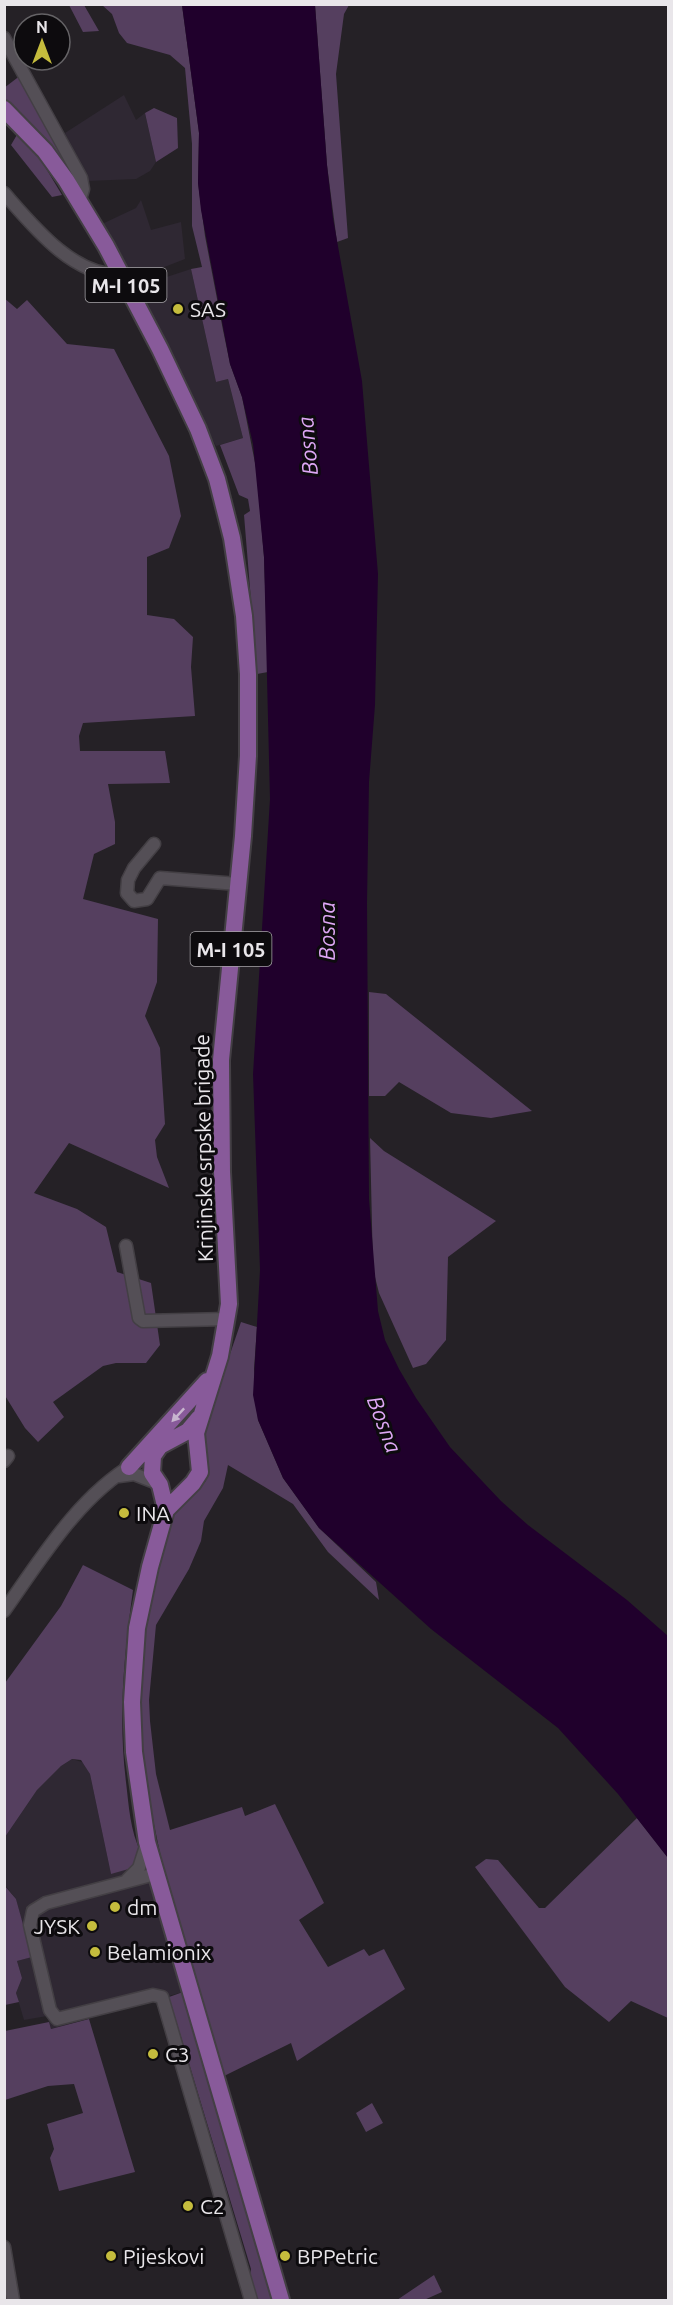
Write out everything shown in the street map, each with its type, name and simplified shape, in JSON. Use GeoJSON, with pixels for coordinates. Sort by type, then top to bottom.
{"type":"FeatureCollection","features":[{"type":"Feature","properties":{"kind":"main road","name":"Krnjinske srpske brigade"},"geometry":{"type":"LineString","coordinates":[[4,109],[45,151],[79,202],[160,349],[198,429],[217,479],[234,548],[244,616],[248,674],[248,756],[221,1060],[222,1172],[229,1289],[227,1319],[215,1370],[199,1418]]}},
{"type":"Feature","properties":{"kind":"main road"},"geometry":{"type":"LineString","coordinates":[[129,1467],[199,1393],[215,1370]]}},
{"type":"Feature","properties":{"kind":"main road"},"geometry":{"type":"LineString","coordinates":[[156,1451],[188,1431],[199,1418]]}},
{"type":"Feature","properties":{"kind":"main road","name":"M-I 105"},"geometry":{"type":"LineString","coordinates":[[199,1418],[196,1452],[200,1472],[166,1510],[143,1595],[132,1702],[136,1779],[155,1874],[281,2301]]}},
{"type":"Feature","properties":{"kind":"main road"},"geometry":{"type":"LineString","coordinates":[[171,1441],[188,1444],[196,1452]]}},
{"type":"Feature","properties":{"kind":"main road","name":"M-I 105"},"geometry":{"type":"LineString","coordinates":[[156,1451],[151,1467],[166,1510]]}},
{"type":"Feature","properties":{"kind":"main road"},"geometry":{"type":"LineString","coordinates":[[158,1484],[173,1491],[188,1488]]}},
{"type":"Feature","properties":{"kind":"street"},"geometry":{"type":"LineString","coordinates":[[4,38],[81,178],[83,189],[79,202]]}},
{"type":"Feature","properties":{"kind":"street"},"geometry":{"type":"LineString","coordinates":[[4,193],[68,255],[90,270],[119,274]]}},
{"type":"Feature","properties":{"kind":"street"},"geometry":{"type":"LineString","coordinates":[[154,844],[128,880],[127,893],[134,901],[147,899],[157,879],[160,878],[238,884]]}},
{"type":"Feature","properties":{"kind":"street"},"geometry":{"type":"LineString","coordinates":[[126,1246],[139,1318],[142,1321],[227,1319]]}},
{"type":"Feature","properties":{"kind":"street"},"geometry":{"type":"LineString","coordinates":[[5,1608],[53,1542],[81,1510],[112,1480],[156,1451]]}},
{"type":"Feature","properties":{"kind":"street"},"geometry":{"type":"LineString","coordinates":[[112,1480],[134,1474],[158,1484]]}},
{"type":"Feature","properties":{"kind":"street"},"geometry":{"type":"LineString","coordinates":[[125,1881],[139,1868],[147,1842]]}},
{"type":"Feature","properties":{"kind":"street"},"geometry":{"type":"LineString","coordinates":[[155,1874],[46,1903],[33,1911],[30,1925],[50,2010],[60,2020],[161,1995],[248,2300]]}},
{"type":"Feature","properties":{"kind":"street"},"geometry":{"type":"LineString","coordinates":[[4,2247],[13,2301]]}},
{"type":"Feature","properties":{"kind":"shaded area"},"geometry":{"type":"Polygon","coordinates":[[[69,5],[84,5],[99,31],[83,32],[69,5]]]}},
{"type":"Feature","properties":{"kind":"shaded area"},"geometry":{"type":"Polygon","coordinates":[[[102,5],[182,5],[199,133],[198,183],[205,236],[230,364],[242,397],[257,473],[264,557],[268,672],[257,674],[244,515],[250,511],[248,499],[239,495],[220,445],[243,438],[228,379],[216,382],[191,269],[202,267],[192,226],[192,144],[185,68],[170,55],[127,43],[119,33],[112,14],[102,5]]]}},
{"type":"Feature","properties":{"kind":"shaded area"},"geometry":{"type":"Polygon","coordinates":[[[315,5],[349,5],[344,14],[336,74],[348,238],[337,242],[327,165],[315,5]]]}},
{"type":"Feature","properties":{"kind":"shaded area"},"geometry":{"type":"Polygon","coordinates":[[[21,75],[70,166],[72,174],[5,99],[4,88],[21,75]]]}},
{"type":"Feature","properties":{"kind":"shaded area"},"geometry":{"type":"Polygon","coordinates":[[[124,95],[136,120],[145,113],[156,162],[150,171],[136,179],[87,181],[65,133],[124,95]]]}},
{"type":"Feature","properties":{"kind":"shaded area"},"geometry":{"type":"Polygon","coordinates":[[[154,108],[177,118],[178,148],[156,162],[145,113],[154,108]]]}},
{"type":"Feature","properties":{"kind":"shaded area"},"geometry":{"type":"Polygon","coordinates":[[[18,133],[35,150],[62,195],[52,197],[11,145],[18,133]]]}},
{"type":"Feature","properties":{"kind":"shaded area"},"geometry":{"type":"Polygon","coordinates":[[[141,200],[151,230],[181,222],[185,259],[131,280],[102,224],[136,208],[141,200]]]}},
{"type":"Feature","properties":{"kind":"shaded area"},"geometry":{"type":"Polygon","coordinates":[[[191,269],[216,382],[228,379],[243,438],[216,446],[133,288],[191,269]]]}},
{"type":"Feature","properties":{"kind":"shaded area"},"geometry":{"type":"Polygon","coordinates":[[[4,298],[17,309],[27,300],[67,344],[114,349],[169,456],[181,516],[169,548],[147,557],[147,615],[174,619],[193,637],[191,667],[195,716],[83,723],[79,736],[80,751],[165,751],[170,783],[108,784],[115,822],[115,844],[94,854],[83,899],[158,919],[157,982],[145,1016],[160,1048],[165,1124],[155,1140],[157,1157],[169,1188],[69,1143],[34,1193],[77,1209],[106,1227],[117,1272],[151,1283],[160,1345],[146,1363],[116,1363],[103,1366],[53,1402],[64,1417],[38,1442],[25,1428],[4,1394],[4,298]]]}},
{"type":"Feature","properties":{"kind":"shaded area"},"geometry":{"type":"Polygon","coordinates":[[[369,992],[386,994],[532,1111],[491,1118],[451,1113],[399,1082],[385,1096],[369,1096],[369,992]]]}},
{"type":"Feature","properties":{"kind":"shaded area"},"geometry":{"type":"Polygon","coordinates":[[[370,1138],[384,1151],[496,1221],[448,1257],[446,1340],[426,1364],[413,1368],[379,1293],[373,1269],[370,1138]]]}},
{"type":"Feature","properties":{"kind":"shaded area"},"geometry":{"type":"Polygon","coordinates":[[[241,1322],[257,1327],[254,1369],[258,1420],[283,1478],[319,1528],[376,1582],[379,1600],[328,1552],[293,1504],[228,1465],[223,1488],[204,1521],[201,1541],[189,1569],[156,1625],[149,1700],[156,1774],[170,1830],[242,1807],[245,1816],[275,1804],[324,1903],[299,1920],[328,1967],[364,1949],[369,1956],[384,1949],[405,1989],[297,2061],[291,2043],[222,2077],[168,1887],[153,1821],[143,1755],[139,1689],[144,1624],[166,1534],[176,1509],[206,1481],[207,1462],[201,1438],[241,1322]]]}},
{"type":"Feature","properties":{"kind":"shaded area"},"geometry":{"type":"Polygon","coordinates":[[[83,1565],[133,1590],[125,1662],[122,1734],[130,1818],[141,1853],[132,1868],[111,1874],[90,1774],[81,1760],[72,1759],[61,1766],[37,1790],[5,1837],[5,1683],[61,1606],[83,1565]]]}},
{"type":"Feature","properties":{"kind":"shaded area"},"geometry":{"type":"Polygon","coordinates":[[[72,1759],[85,1763],[90,1774],[111,1874],[141,1853],[183,1992],[51,2029],[47,2016],[24,2020],[16,1993],[22,1978],[17,1961],[31,1957],[16,1899],[5,1885],[5,1837],[37,1790],[61,1766],[72,1759]]]}},
{"type":"Feature","properties":{"kind":"shaded area"},"geometry":{"type":"Polygon","coordinates":[[[637,1818],[668,1858],[668,2018],[631,2001],[609,2022],[565,1987],[475,1867],[486,1859],[498,1860],[539,1908],[545,1908],[637,1818]]]}},
{"type":"Feature","properties":{"kind":"shaded area"},"geometry":{"type":"Polygon","coordinates":[[[4,1885],[16,1899],[32,1957],[17,1961],[22,1978],[16,1993],[19,2002],[5,2005],[4,1885]]]}},
{"type":"Feature","properties":{"kind":"shaded area"},"geometry":{"type":"Polygon","coordinates":[[[183,1992],[272,2300],[257,2300],[250,2275],[251,2269],[169,1997],[183,1992]]]}},
{"type":"Feature","properties":{"kind":"shaded area"},"geometry":{"type":"Polygon","coordinates":[[[89,2019],[135,2172],[59,2191],[50,2158],[54,2149],[47,2124],[83,2113],[74,2084],[48,2086],[5,2100],[5,2031],[49,2022],[51,2029],[89,2019]]]}},
{"type":"Feature","properties":{"kind":"shaded area"},"geometry":{"type":"Polygon","coordinates":[[[372,2103],[383,2123],[366,2132],[356,2113],[372,2103]]]}},
{"type":"Feature","properties":{"kind":"shaded area"},"geometry":{"type":"Polygon","coordinates":[[[434,2275],[442,2292],[424,2300],[397,2300],[434,2275]]]}},
{"type":"Feature","properties":{"kind":"water","name":"Bosna"},"geometry":{"type":"Polygon","coordinates":[[[182,5],[315,5],[327,165],[333,218],[362,381],[378,574],[375,705],[369,782],[367,903],[369,1199],[378,1311],[385,1340],[416,1398],[450,1447],[501,1501],[528,1525],[627,1600],[668,1636],[668,1858],[618,1794],[558,1728],[431,1629],[319,1528],[283,1478],[258,1420],[253,1395],[260,1270],[253,1074],[270,799],[264,557],[253,444],[242,397],[230,364],[201,210],[198,183],[199,133],[182,5]]]}},
{"type":"Feature","properties":{"kind":"place","name":"SAS"},"geometry":{"type":"Point","coordinates":[178,309]}},
{"type":"Feature","properties":{"kind":"place","name":"INA"},"geometry":{"type":"Point","coordinates":[124,1513]}},
{"type":"Feature","properties":{"kind":"place","name":"dm"},"geometry":{"type":"Point","coordinates":[115,1907]}},
{"type":"Feature","properties":{"kind":"place","name":"JYSK"},"geometry":{"type":"Point","coordinates":[92,1926]}},
{"type":"Feature","properties":{"kind":"place","name":"Belamionix"},"geometry":{"type":"Point","coordinates":[95,1952]}},
{"type":"Feature","properties":{"kind":"place","name":"C3"},"geometry":{"type":"Point","coordinates":[153,2054]}},
{"type":"Feature","properties":{"kind":"place","name":"C2"},"geometry":{"type":"Point","coordinates":[188,2206]}},
{"type":"Feature","properties":{"kind":"place","name":"Pijeskovi"},"geometry":{"type":"Point","coordinates":[111,2256]}},
{"type":"Feature","properties":{"kind":"place","name":"BPPetric"},"geometry":{"type":"Point","coordinates":[285,2256]}}]}
